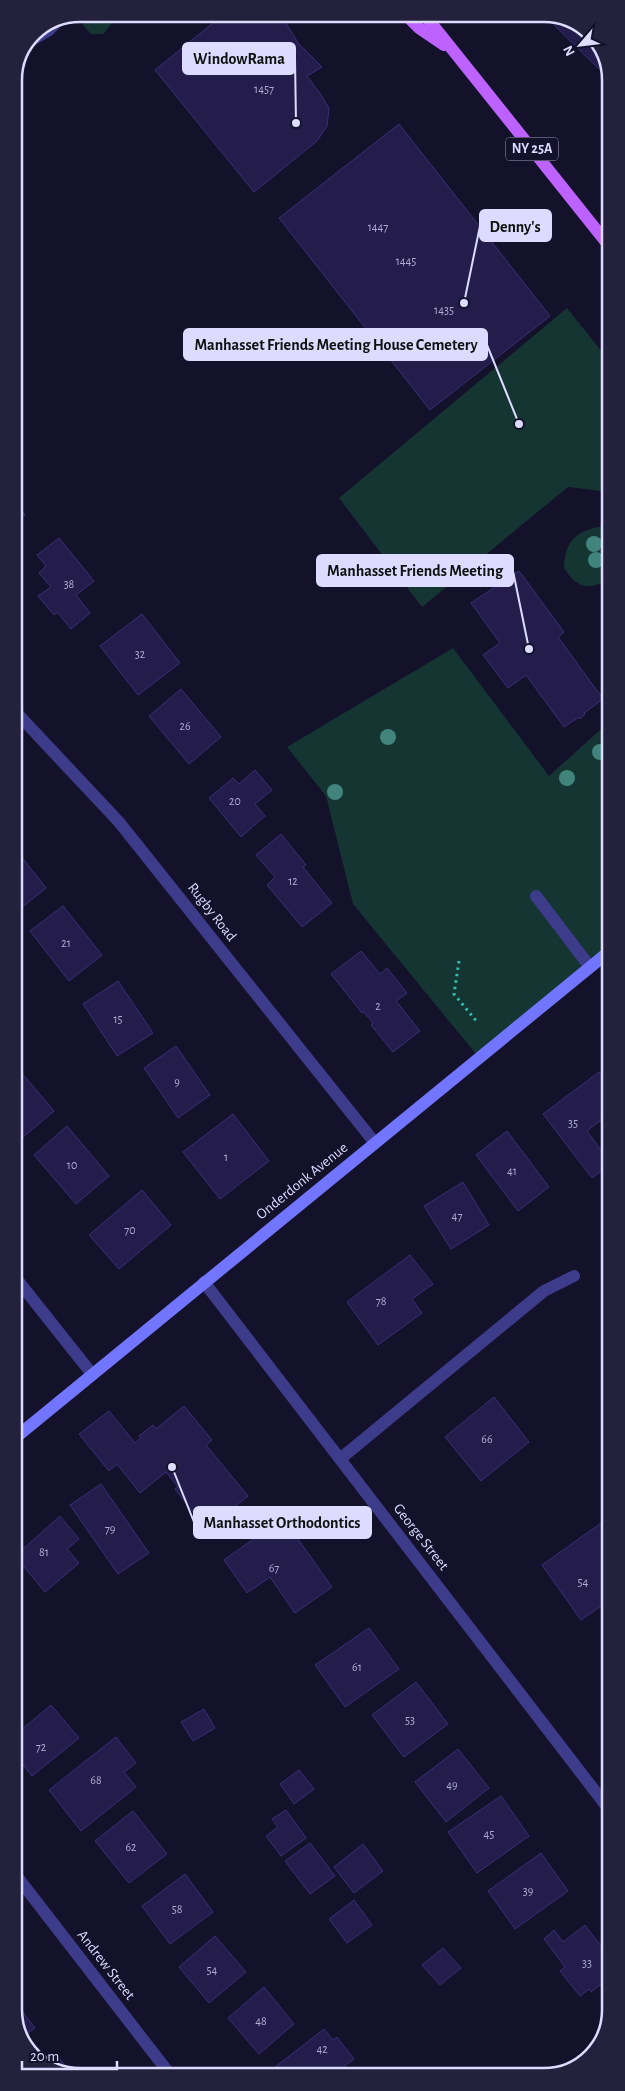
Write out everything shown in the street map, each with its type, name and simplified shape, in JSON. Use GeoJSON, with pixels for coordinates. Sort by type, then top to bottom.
{"type":"FeatureCollection","features":[{"type":"Feature","properties":{"kind":"main road","name":"NY 25A"},"geometry":{"type":"LineString","coordinates":[[414,23],[454,51]]}},
{"type":"Feature","properties":{"kind":"main road","name":"NY 25A"},"geometry":{"type":"LineString","coordinates":[[431,23],[602,237]]}},
{"type":"Feature","properties":{"kind":"street","name":"Rugby Road"},"geometry":{"type":"LineString","coordinates":[[23,720],[119,822],[375,1143]]}},
{"type":"Feature","properties":{"kind":"street"},"geometry":{"type":"LineString","coordinates":[[536,896],[590,966]]}},
{"type":"Feature","properties":{"kind":"street","name":"Onderdonk Avenue"},"geometry":{"type":"LineString","coordinates":[[23,1431],[602,956]]}},
{"type":"Feature","properties":{"kind":"street"},"geometry":{"type":"LineString","coordinates":[[340,1459],[544,1291],[574,1276]]}},
{"type":"Feature","properties":{"kind":"street","name":"George Street"},"geometry":{"type":"LineString","coordinates":[[204,1282],[602,1800]]}},
{"type":"Feature","properties":{"kind":"street"},"geometry":{"type":"LineString","coordinates":[[23,1287],[92,1374]]}},
{"type":"Feature","properties":{"kind":"street","name":"Andrew Street"},"geometry":{"type":"LineString","coordinates":[[23,1884],[165,2068]]}},
{"type":"Feature","properties":{"kind":"path"},"geometry":{"type":"LineString","coordinates":[[459,961],[454,994],[478,1023]]}},
{"type":"Feature","properties":{"kind":"green space"},"geometry":{"type":"Polygon","coordinates":[[[82,22],[112,22],[103,34],[91,34],[82,22]]]}},
{"type":"Feature","properties":{"kind":"green space"},"geometry":{"type":"Polygon","coordinates":[[[567,308],[602,352],[602,491],[568,487],[422,607],[339,498],[567,308]]]}},
{"type":"Feature","properties":{"kind":"green space"},"geometry":{"type":"Polygon","coordinates":[[[602,527],[602,583],[584,586],[574,580],[564,568],[565,557],[571,541],[576,536],[602,527]]]}},
{"type":"Feature","properties":{"kind":"green space"},"geometry":{"type":"Polygon","coordinates":[[[453,648],[549,776],[602,728],[602,950],[476,1054],[353,904],[326,796],[287,747],[453,648]]]}},
{"type":"Feature","properties":{"kind":"building"},"geometry":{"type":"Polygon","coordinates":[[[214,22],[285,22],[299,44],[322,67],[307,76],[329,108],[327,126],[317,141],[254,192],[155,70],[214,22]]]}},
{"type":"Feature","properties":{"kind":"building"},"geometry":{"type":"Polygon","coordinates":[[[553,24],[567,27],[583,37],[597,55],[602,72],[553,24]]]}},
{"type":"Feature","properties":{"kind":"building"},"geometry":{"type":"Polygon","coordinates":[[[399,124],[550,316],[430,410],[279,218],[399,124]]]}},
{"type":"Feature","properties":{"kind":"building"},"geometry":{"type":"Polygon","coordinates":[[[59,538],[94,581],[76,595],[90,613],[71,629],[57,612],[54,615],[38,596],[51,587],[39,573],[46,566],[37,555],[59,538]]]}},
{"type":"Feature","properties":{"kind":"building"},"geometry":{"type":"Polygon","coordinates":[[[519,571],[564,632],[558,637],[602,700],[584,713],[580,719],[579,717],[564,727],[526,675],[508,688],[483,655],[500,643],[471,603],[519,571]]]}},
{"type":"Feature","properties":{"kind":"building"},"geometry":{"type":"Polygon","coordinates":[[[142,614],[180,663],[138,695],[100,646],[142,614]]]}},
{"type":"Feature","properties":{"kind":"building"},"geometry":{"type":"Polygon","coordinates":[[[181,689],[221,737],[189,764],[149,716],[181,689]]]}},
{"type":"Feature","properties":{"kind":"building"},"geometry":{"type":"Polygon","coordinates":[[[255,770],[272,790],[255,804],[265,816],[241,837],[209,798],[233,778],[239,784],[255,770]]]}},
{"type":"Feature","properties":{"kind":"building"},"geometry":{"type":"Polygon","coordinates":[[[281,834],[306,865],[303,867],[332,903],[302,927],[267,885],[275,877],[256,855],[281,834]]]}},
{"type":"Feature","properties":{"kind":"building"},"geometry":{"type":"Polygon","coordinates":[[[23,859],[46,888],[23,907],[23,859]]]}},
{"type":"Feature","properties":{"kind":"building"},"geometry":{"type":"Polygon","coordinates":[[[63,906],[102,955],[69,981],[30,931],[63,906]]]}},
{"type":"Feature","properties":{"kind":"building"},"geometry":{"type":"Polygon","coordinates":[[[361,951],[380,974],[387,968],[407,993],[396,1001],[420,1031],[393,1052],[371,1025],[373,1023],[364,1012],[362,1013],[331,974],[361,951]]]}},
{"type":"Feature","properties":{"kind":"building"},"geometry":{"type":"Polygon","coordinates":[[[118,981],[153,1033],[117,1056],[83,1004],[118,981]]]}},
{"type":"Feature","properties":{"kind":"building"},"geometry":{"type":"Polygon","coordinates":[[[176,1046],[210,1095],[178,1118],[144,1068],[176,1046]]]}},
{"type":"Feature","properties":{"kind":"building"},"geometry":{"type":"Polygon","coordinates":[[[599,1072],[602,1076],[602,1119],[587,1131],[602,1152],[602,1171],[592,1178],[543,1114],[599,1072]]]}},
{"type":"Feature","properties":{"kind":"building"},"geometry":{"type":"Polygon","coordinates":[[[23,1075],[54,1111],[23,1137],[23,1075]]]}},
{"type":"Feature","properties":{"kind":"building"},"geometry":{"type":"Polygon","coordinates":[[[233,1114],[269,1161],[220,1199],[183,1152],[233,1114]]]}},
{"type":"Feature","properties":{"kind":"building"},"geometry":{"type":"Polygon","coordinates":[[[67,1126],[109,1176],[76,1204],[34,1155],[67,1126]]]}},
{"type":"Feature","properties":{"kind":"building"},"geometry":{"type":"Polygon","coordinates":[[[507,1131],[549,1187],[518,1211],[476,1155],[507,1131]]]}},
{"type":"Feature","properties":{"kind":"building"},"geometry":{"type":"Polygon","coordinates":[[[463,1182],[489,1225],[451,1249],[424,1206],[463,1182]]]}},
{"type":"Feature","properties":{"kind":"building"},"geometry":{"type":"Polygon","coordinates":[[[142,1190],[171,1225],[119,1269],[89,1235],[142,1190]]]}},
{"type":"Feature","properties":{"kind":"building"},"geometry":{"type":"Polygon","coordinates":[[[410,1255],[433,1284],[412,1299],[422,1313],[378,1345],[347,1302],[410,1255]]]}},
{"type":"Feature","properties":{"kind":"building"},"geometry":{"type":"Polygon","coordinates":[[[494,1397],[529,1442],[481,1481],[445,1437],[494,1397]]]}},
{"type":"Feature","properties":{"kind":"building"},"geometry":{"type":"Polygon","coordinates":[[[184,1406],[212,1440],[206,1445],[248,1496],[211,1526],[200,1513],[196,1516],[175,1489],[178,1487],[166,1472],[140,1493],[117,1464],[109,1471],[79,1434],[109,1411],[135,1443],[141,1438],[139,1436],[153,1425],[156,1429],[184,1406]]]}},
{"type":"Feature","properties":{"kind":"building"},"geometry":{"type":"Polygon","coordinates":[[[101,1484],[149,1553],[118,1574],[70,1505],[101,1484]]]}},
{"type":"Feature","properties":{"kind":"building"},"geometry":{"type":"Polygon","coordinates":[[[60,1516],[79,1539],[67,1549],[79,1563],[45,1592],[23,1566],[23,1549],[60,1516]]]}},
{"type":"Feature","properties":{"kind":"building"},"geometry":{"type":"Polygon","coordinates":[[[283,1518],[332,1587],[295,1613],[270,1577],[247,1593],[224,1560],[283,1518]]]}},
{"type":"Feature","properties":{"kind":"building"},"geometry":{"type":"Polygon","coordinates":[[[602,1522],[602,1605],[581,1620],[542,1565],[602,1522]]]}},
{"type":"Feature","properties":{"kind":"building"},"geometry":{"type":"Polygon","coordinates":[[[369,1628],[399,1669],[345,1707],[315,1665],[369,1628]]]}},
{"type":"Feature","properties":{"kind":"building"},"geometry":{"type":"Polygon","coordinates":[[[416,1682],[448,1724],[404,1757],[372,1715],[416,1682]]]}},
{"type":"Feature","properties":{"kind":"building"},"geometry":{"type":"Polygon","coordinates":[[[51,1705],[79,1738],[32,1776],[23,1765],[23,1728],[51,1705]]]}},
{"type":"Feature","properties":{"kind":"building"},"geometry":{"type":"Polygon","coordinates":[[[204,1709],[215,1728],[193,1741],[181,1722],[204,1709]]]}},
{"type":"Feature","properties":{"kind":"building"},"geometry":{"type":"Polygon","coordinates":[[[116,1737],[136,1763],[124,1772],[136,1787],[81,1831],[49,1790],[116,1737]]]}},
{"type":"Feature","properties":{"kind":"building"},"geometry":{"type":"Polygon","coordinates":[[[458,1749],[489,1788],[446,1822],[415,1782],[458,1749]]]}},
{"type":"Feature","properties":{"kind":"building"},"geometry":{"type":"Polygon","coordinates":[[[299,1770],[314,1789],[294,1804],[280,1784],[299,1770]]]}},
{"type":"Feature","properties":{"kind":"building"},"geometry":{"type":"Polygon","coordinates":[[[501,1796],[529,1836],[477,1873],[448,1832],[501,1796]]]}},
{"type":"Feature","properties":{"kind":"building"},"geometry":{"type":"Polygon","coordinates":[[[286,1810],[306,1838],[281,1856],[266,1836],[278,1827],[272,1819],[286,1810]]]}},
{"type":"Feature","properties":{"kind":"building"},"geometry":{"type":"Polygon","coordinates":[[[133,1811],[167,1854],[129,1883],[95,1841],[133,1811]]]}},
{"type":"Feature","properties":{"kind":"building"},"geometry":{"type":"Polygon","coordinates":[[[310,1843],[335,1876],[310,1894],[285,1861],[310,1843]]]}},
{"type":"Feature","properties":{"kind":"building"},"geometry":{"type":"Polygon","coordinates":[[[363,1844],[383,1871],[354,1893],[334,1867],[363,1844]]]}},
{"type":"Feature","properties":{"kind":"building"},"geometry":{"type":"Polygon","coordinates":[[[541,1853],[568,1891],[515,1929],[488,1891],[541,1853]]]}},
{"type":"Feature","properties":{"kind":"building"},"geometry":{"type":"Polygon","coordinates":[[[185,1874],[213,1912],[170,1944],[142,1906],[185,1874]]]}},
{"type":"Feature","properties":{"kind":"building"},"geometry":{"type":"Polygon","coordinates":[[[354,1900],[372,1925],[347,1943],[329,1919],[354,1900]]]}},
{"type":"Feature","properties":{"kind":"building"},"geometry":{"type":"Polygon","coordinates":[[[585,1925],[602,1947],[602,1983],[591,1992],[589,1989],[580,1996],[560,1971],[565,1967],[544,1939],[554,1930],[563,1942],[585,1925]]]}},
{"type":"Feature","properties":{"kind":"building"},"geometry":{"type":"Polygon","coordinates":[[[215,1936],[246,1972],[209,2003],[179,1967],[215,1936]]]}},
{"type":"Feature","properties":{"kind":"building"},"geometry":{"type":"Polygon","coordinates":[[[443,1948],[461,1968],[440,1985],[422,1965],[443,1948]]]}},
{"type":"Feature","properties":{"kind":"building"},"geometry":{"type":"Polygon","coordinates":[[[264,1987],[294,2024],[259,2054],[228,2018],[264,1987]]]}},
{"type":"Feature","properties":{"kind":"building"},"geometry":{"type":"Polygon","coordinates":[[[23,2012],[35,2028],[27,2034],[24,2026],[23,2012]]]}},
{"type":"Feature","properties":{"kind":"building"},"geometry":{"type":"Polygon","coordinates":[[[324,2029],[333,2040],[337,2037],[354,2059],[342,2068],[274,2068],[324,2029]]]}},
{"type":"Feature","properties":{"kind":"building"},"geometry":{"type":"Polygon","coordinates":[[[57,2055],[65,2066],[55,2063],[50,2060],[57,2055]]]}},
{"type":"Feature","properties":{"kind":"place","name":"WindowRama"},"geometry":{"type":"Point","coordinates":[296,123]}},
{"type":"Feature","properties":{"kind":"place","name":"Denny's"},"geometry":{"type":"Point","coordinates":[464,303]}},
{"type":"Feature","properties":{"kind":"place","name":"Manhasset Friends Meeting House Cemetery"},"geometry":{"type":"Point","coordinates":[519,424]}},
{"type":"Feature","properties":{"kind":"place","name":"Manhasset Friends Meeting"},"geometry":{"type":"Point","coordinates":[529,649]}},
{"type":"Feature","properties":{"kind":"place","name":"Manhasset Orthodontics"},"geometry":{"type":"Point","coordinates":[172,1467]}}]}
